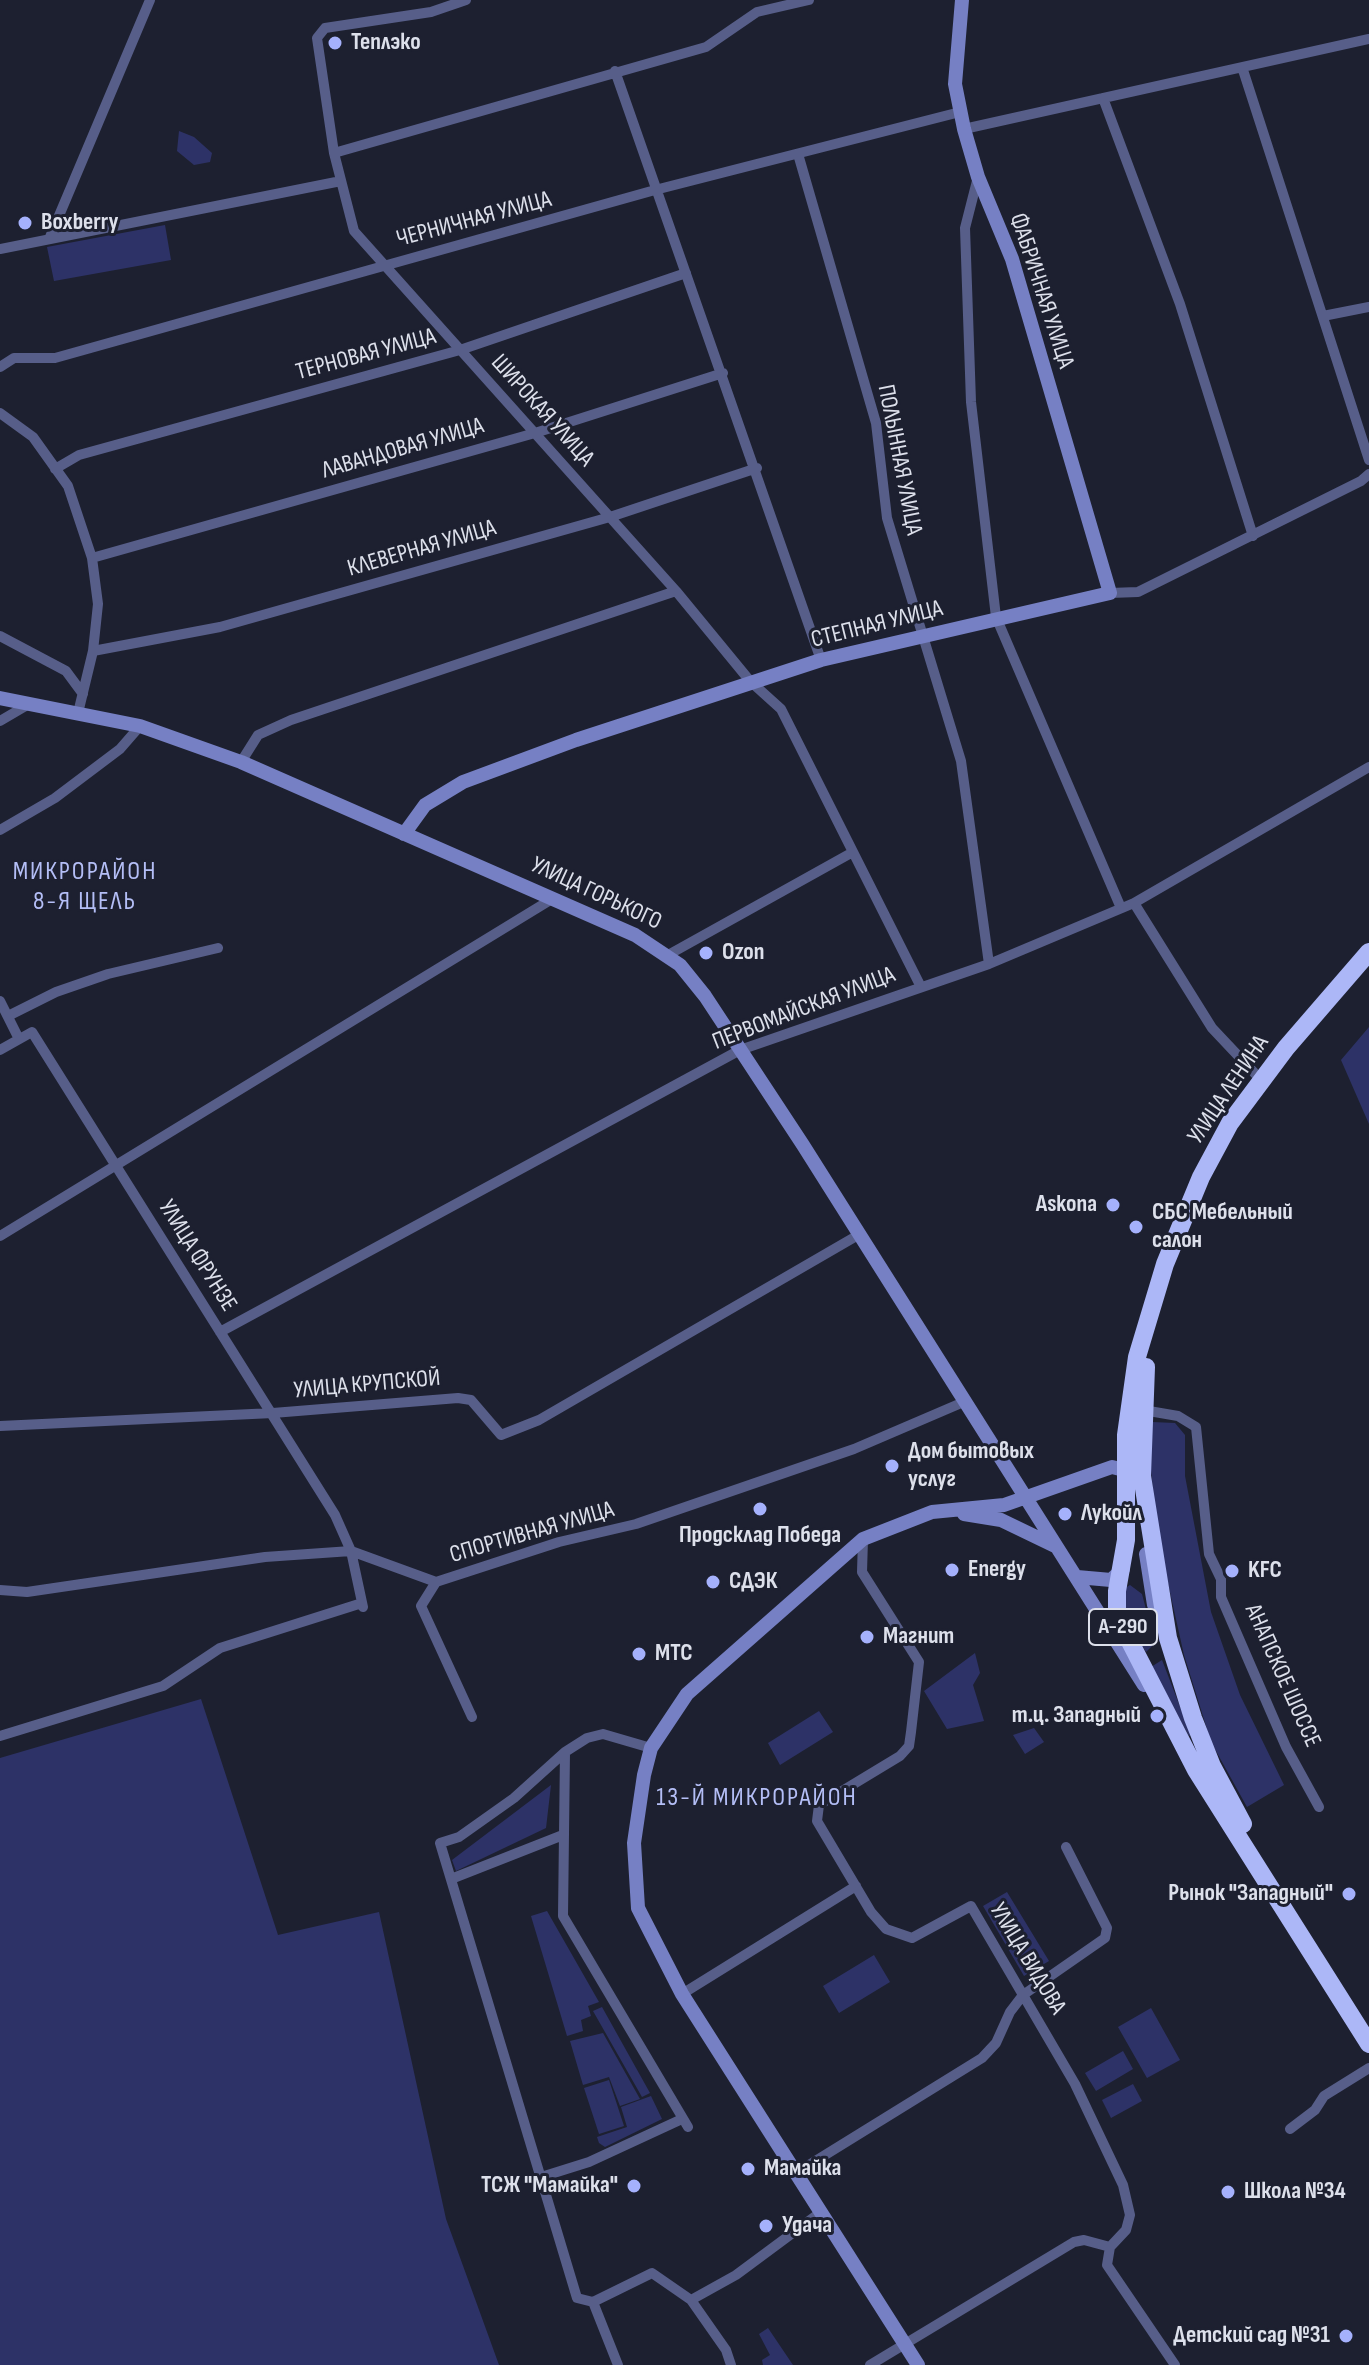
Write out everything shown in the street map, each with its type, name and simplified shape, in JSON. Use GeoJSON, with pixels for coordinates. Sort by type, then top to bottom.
{"type":"FeatureCollection","features":[{"type":"Feature","properties":{"kind":"highway","name":"УЛИЦА ЛЕНИНА"},"geometry":{"type":"LineString","coordinates":[[1147,1320],[1165,1264],[1201,1177],[1230,1123],[1261,1080],[1369,952]]}},
{"type":"Feature","properties":{"kind":"highway","name":"А-290"},"geometry":{"type":"LineString","coordinates":[[1147,1320],[1143,1410],[1123,1569],[1117,1591],[1117,1612],[1196,1770]]}},
{"type":"Feature","properties":{"kind":"highway","name":"А-290"},"geometry":{"type":"LineString","coordinates":[[1147,1320],[1137,1357],[1126,1435],[1168,1638],[1212,1766],[1268,1865]]}},
{"type":"Feature","properties":{"kind":"highway"},"geometry":{"type":"LineString","coordinates":[[1196,1770],[1369,2044]]}},
{"type":"Feature","properties":{"kind":"highway"},"geometry":{"type":"LineString","coordinates":[[1268,1865],[1369,2022]]}},
{"type":"Feature","properties":{"kind":"main road","name":"ФАБРИЧНАЯ УЛИЦА"},"geometry":{"type":"LineString","coordinates":[[962,0],[955,84],[964,129],[978,177],[1012,259],[1110,593]]}},
{"type":"Feature","properties":{"kind":"main road","name":"СТЕПНАЯ УЛИЦА"},"geometry":{"type":"LineString","coordinates":[[404,834],[425,805],[463,782],[750,681],[821,660],[996,617],[1110,593]]}},
{"type":"Feature","properties":{"kind":"main road","name":"УЛИЦА ГОРЬКОГО"},"geometry":{"type":"LineString","coordinates":[[0,698],[140,726],[241,762],[635,935],[668,955],[705,996],[1028,1500]]}},
{"type":"Feature","properties":{"kind":"main road"},"geometry":{"type":"LineString","coordinates":[[1095,1471],[1113,1457],[1126,1435]]}},
{"type":"Feature","properties":{"kind":"main road"},"geometry":{"type":"LineString","coordinates":[[1028,1500],[1095,1471],[1134,1464]]}},
{"type":"Feature","properties":{"kind":"main road"},"geometry":{"type":"LineString","coordinates":[[918,2365],[682,1994],[638,1908],[634,1843],[651,1748],[687,1694],[863,1539],[913,1517],[1028,1500],[1134,1464]]}},
{"type":"Feature","properties":{"kind":"main road"},"geometry":{"type":"LineString","coordinates":[[1134,1464],[1149,1578],[1163,1651],[1212,1779],[1256,1859],[1268,1865]]}},
{"type":"Feature","properties":{"kind":"main road"},"geometry":{"type":"LineString","coordinates":[[1028,1500],[1196,1770]]}},
{"type":"Feature","properties":{"kind":"main road"},"geometry":{"type":"LineString","coordinates":[[944,1511],[1001,1520],[1060,1549]]}},
{"type":"Feature","properties":{"kind":"main road"},"geometry":{"type":"LineString","coordinates":[[1077,1577],[1111,1580],[1123,1569]]}},
{"type":"Feature","properties":{"kind":"street"},"geometry":{"type":"LineString","coordinates":[[50,237],[150,0]]}},
{"type":"Feature","properties":{"kind":"street","name":"ШИРОКАЯ УЛИЦА"},"geometry":{"type":"LineString","coordinates":[[466,0],[431,12],[325,28],[317,38],[334,153],[354,231],[676,591],[750,681],[781,709],[921,987]]}},
{"type":"Feature","properties":{"kind":"street"},"geometry":{"type":"LineString","coordinates":[[334,153],[706,47],[757,6],[809,0]]}},
{"type":"Feature","properties":{"kind":"street"},"geometry":{"type":"LineString","coordinates":[[964,129],[1243,70],[1369,39]]}},
{"type":"Feature","properties":{"kind":"street"},"geometry":{"type":"LineString","coordinates":[[1243,70],[1369,460]]}},
{"type":"Feature","properties":{"kind":"street"},"geometry":{"type":"LineString","coordinates":[[615,71],[655,190],[757,468],[821,660]]}},
{"type":"Feature","properties":{"kind":"street"},"geometry":{"type":"LineString","coordinates":[[1103,98],[1180,304],[1253,536]]}},
{"type":"Feature","properties":{"kind":"street","name":"ЧЕРНИЧНАЯ УЛИЦА"},"geometry":{"type":"LineString","coordinates":[[0,367],[14,358],[55,358],[655,190],[960,112]]}},
{"type":"Feature","properties":{"kind":"street","name":"ПОЛЫННАЯ УЛИЦА"},"geometry":{"type":"LineString","coordinates":[[798,154],[876,423],[887,518],[961,761],[989,964]]}},
{"type":"Feature","properties":{"kind":"street"},"geometry":{"type":"LineString","coordinates":[[978,177],[965,228],[971,402],[996,617],[1121,908]]}},
{"type":"Feature","properties":{"kind":"street"},"geometry":{"type":"LineString","coordinates":[[0,249],[341,181]]}},
{"type":"Feature","properties":{"kind":"street","name":"ТЕРНОВАЯ УЛИЦА"},"geometry":{"type":"LineString","coordinates":[[55,469],[79,455],[460,350],[686,273]]}},
{"type":"Feature","properties":{"kind":"street"},"geometry":{"type":"LineString","coordinates":[[1323,316],[1369,307]]}},
{"type":"Feature","properties":{"kind":"street","name":"ЛАВАНДОВАЯ УЛИЦА"},"geometry":{"type":"LineString","coordinates":[[92,558],[535,433],[723,373]]}},
{"type":"Feature","properties":{"kind":"street"},"geometry":{"type":"LineString","coordinates":[[0,413],[33,437],[68,486],[92,558],[98,604],[93,651],[78,713]]}},
{"type":"Feature","properties":{"kind":"street","name":"КЛЕВЕРНАЯ УЛИЦА"},"geometry":{"type":"LineString","coordinates":[[93,651],[220,627],[610,517],[757,468]]}},
{"type":"Feature","properties":{"kind":"street","name":"СТЕПНАЯ УЛИЦА"},"geometry":{"type":"LineString","coordinates":[[1110,593],[1138,592],[1361,481],[1369,474]]}},
{"type":"Feature","properties":{"kind":"street"},"geometry":{"type":"LineString","coordinates":[[241,762],[258,735],[291,720],[676,591]]}},
{"type":"Feature","properties":{"kind":"street"},"geometry":{"type":"LineString","coordinates":[[0,636],[66,671],[83,694]]}},
{"type":"Feature","properties":{"kind":"street"},"geometry":{"type":"LineString","coordinates":[[0,721],[29,704]]}},
{"type":"Feature","properties":{"kind":"street"},"geometry":{"type":"LineString","coordinates":[[0,830],[55,798],[120,749],[140,726]]}},
{"type":"Feature","properties":{"kind":"street","name":"ПЕРВОМАЙСКАЯ УЛИЦА"},"geometry":{"type":"LineString","coordinates":[[220,1332],[740,1050],[989,964],[1134,903],[1369,767]]}},
{"type":"Feature","properties":{"kind":"street"},"geometry":{"type":"LineString","coordinates":[[668,955],[853,852]]}},
{"type":"Feature","properties":{"kind":"street"},"geometry":{"type":"LineString","coordinates":[[0,1236],[552,899]]}},
{"type":"Feature","properties":{"kind":"street"},"geometry":{"type":"LineString","coordinates":[[1134,903],[1212,1028],[1261,1080]]}},
{"type":"Feature","properties":{"kind":"street"},"geometry":{"type":"LineString","coordinates":[[8,1016],[56,992],[108,974],[218,948]]}},
{"type":"Feature","properties":{"kind":"street"},"geometry":{"type":"LineString","coordinates":[[0,1001],[18,1037],[0,1050]]}},
{"type":"Feature","properties":{"kind":"street","name":"УЛИЦА ФРУНЗЕ"},"geometry":{"type":"LineString","coordinates":[[0,1736],[163,1686],[220,1648],[363,1605],[351,1551],[335,1515],[32,1032],[18,1037]]}},
{"type":"Feature","properties":{"kind":"street","name":"УЛИЦА КРУПСКОЙ"},"geometry":{"type":"LineString","coordinates":[[0,1426],[273,1413],[458,1398],[471,1400],[501,1435],[539,1420],[860,1234]]}},
{"type":"Feature","properties":{"kind":"street","name":"СПОРТИВНАЯ УЛИЦА"},"geometry":{"type":"LineString","coordinates":[[0,1590],[27,1592],[265,1557],[351,1551],[436,1582],[559,1542],[636,1524],[854,1449],[966,1401]]}},
{"type":"Feature","properties":{"kind":"street","name":"АНАПСКОЕ ШОССЕ"},"geometry":{"type":"LineString","coordinates":[[1143,1410],[1178,1416],[1196,1427],[1208,1549],[1221,1579],[1221,1597],[1273,1719],[1319,1807]]}},
{"type":"Feature","properties":{"kind":"street","name":"УЛИЦА ВИДОВА"},"geometry":{"type":"LineString","coordinates":[[863,1539],[862,1572],[919,1662],[909,1746],[900,1756],[819,1805],[817,1821],[871,1912],[886,1929],[912,1938],[971,1906],[1075,2084],[1123,2185],[1130,2215],[1126,2230],[1110,2247]]}},
{"type":"Feature","properties":{"kind":"street"},"geometry":{"type":"LineString","coordinates":[[436,1582],[421,1606],[472,1717]]}},
{"type":"Feature","properties":{"kind":"street"},"geometry":{"type":"LineString","coordinates":[[651,1748],[603,1734],[587,1738],[565,1752],[514,1798],[459,1837],[440,1843],[538,2178],[577,2298],[593,2302],[652,2273],[691,2300],[726,2350],[731,2365]]}},
{"type":"Feature","properties":{"kind":"street"},"geometry":{"type":"LineString","coordinates":[[538,2178],[589,2162],[685,2123],[563,1916],[565,1752]]}},
{"type":"Feature","properties":{"kind":"street"},"geometry":{"type":"LineString","coordinates":[[451,1879],[563,1835]]}},
{"type":"Feature","properties":{"kind":"street"},"geometry":{"type":"LineString","coordinates":[[796,2173],[982,2058],[996,2043],[1010,2012],[1023,1995],[1105,1938],[1107,1928],[1066,1847]]}},
{"type":"Feature","properties":{"kind":"street"},"geometry":{"type":"LineString","coordinates":[[682,1994],[856,1886]]}},
{"type":"Feature","properties":{"kind":"street"},"geometry":{"type":"LineString","coordinates":[[1290,2129],[1315,2110],[1324,2096],[1369,2068]]}},
{"type":"Feature","properties":{"kind":"street"},"geometry":{"type":"LineString","coordinates":[[691,2300],[736,2275],[821,2212]]}},
{"type":"Feature","properties":{"kind":"street"},"geometry":{"type":"LineString","coordinates":[[870,2365],[1074,2242],[1084,2240],[1110,2247],[1107,2265],[1175,2365]]}},
{"type":"Feature","properties":{"kind":"street"},"geometry":{"type":"LineString","coordinates":[[593,2302],[618,2365]]}},
{"type":"Feature","properties":{"kind":"shaded area"},"geometry":{"type":"Polygon","coordinates":[[[179,131],[194,137],[212,153],[210,162],[194,165],[177,151],[179,131]]]}},
{"type":"Feature","properties":{"kind":"shaded area"},"geometry":{"type":"Polygon","coordinates":[[[165,225],[171,260],[54,281],[47,247],[165,225]]]}},
{"type":"Feature","properties":{"kind":"shaded area"},"geometry":{"type":"Polygon","coordinates":[[[1369,1027],[1369,1124],[1341,1060],[1369,1027]]]}},
{"type":"Feature","properties":{"kind":"shaded area"},"geometry":{"type":"Polygon","coordinates":[[[1152,1422],[1175,1423],[1185,1435],[1185,1476],[1211,1612],[1240,1695],[1284,1785],[1247,1807],[1211,1742],[1184,1655],[1157,1534],[1151,1470],[1152,1422]]]}},
{"type":"Feature","properties":{"kind":"shaded area"},"geometry":{"type":"Polygon","coordinates":[[[1130,1585],[1142,1594],[1148,1617],[1153,1645],[1146,1652],[1126,1619],[1125,1588],[1130,1585]]]}},
{"type":"Feature","properties":{"kind":"shaded area"},"geometry":{"type":"Polygon","coordinates":[[[975,1653],[980,1673],[973,1685],[984,1721],[947,1729],[924,1691],[975,1653]]]}},
{"type":"Feature","properties":{"kind":"shaded area"},"geometry":{"type":"Polygon","coordinates":[[[1162,1660],[1191,1735],[1189,1736],[1151,1667],[1162,1660]]]}},
{"type":"Feature","properties":{"kind":"shaded area"},"geometry":{"type":"Polygon","coordinates":[[[201,1699],[278,1935],[379,1912],[446,2219],[499,2365],[0,2365],[0,1758],[201,1699]]]}},
{"type":"Feature","properties":{"kind":"shaded area"},"geometry":{"type":"Polygon","coordinates":[[[819,1711],[833,1732],[780,1765],[768,1743],[819,1711]]]}},
{"type":"Feature","properties":{"kind":"shaded area"},"geometry":{"type":"Polygon","coordinates":[[[1034,1728],[1044,1742],[1025,1754],[1013,1735],[1034,1728]]]}},
{"type":"Feature","properties":{"kind":"shaded area"},"geometry":{"type":"Polygon","coordinates":[[[551,1785],[546,1828],[456,1871],[452,1860],[551,1785]]]}},
{"type":"Feature","properties":{"kind":"shaded area"},"geometry":{"type":"Polygon","coordinates":[[[1007,1892],[1049,1961],[1024,1976],[983,1906],[1007,1892]]]}},
{"type":"Feature","properties":{"kind":"shaded area"},"geometry":{"type":"Polygon","coordinates":[[[547,1911],[599,2002],[588,2006],[591,2016],[581,2020],[583,2031],[567,2036],[531,1916],[547,1911]]]}},
{"type":"Feature","properties":{"kind":"shaded area"},"geometry":{"type":"Polygon","coordinates":[[[874,1955],[890,1982],[839,2013],[823,1986],[874,1955]]]}},
{"type":"Feature","properties":{"kind":"shaded area"},"geometry":{"type":"Polygon","coordinates":[[[602,2007],[650,2093],[642,2097],[593,2011],[602,2007]]]}},
{"type":"Feature","properties":{"kind":"shaded area"},"geometry":{"type":"Polygon","coordinates":[[[1151,2008],[1180,2060],[1147,2078],[1118,2027],[1151,2008]]]}},
{"type":"Feature","properties":{"kind":"shaded area"},"geometry":{"type":"Polygon","coordinates":[[[603,2033],[640,2099],[620,2106],[609,2077],[583,2085],[570,2041],[603,2033]]]}},
{"type":"Feature","properties":{"kind":"shaded area"},"geometry":{"type":"Polygon","coordinates":[[[1123,2051],[1133,2069],[1096,2091],[1085,2073],[1123,2051]]]}},
{"type":"Feature","properties":{"kind":"shaded area"},"geometry":{"type":"Polygon","coordinates":[[[609,2080],[624,2126],[599,2134],[584,2088],[609,2080]]]}},
{"type":"Feature","properties":{"kind":"shaded area"},"geometry":{"type":"Polygon","coordinates":[[[1133,2084],[1142,2101],[1111,2118],[1102,2100],[1133,2084]]]}},
{"type":"Feature","properties":{"kind":"shaded area"},"geometry":{"type":"Polygon","coordinates":[[[651,2096],[662,2119],[605,2147],[599,2143],[597,2137],[627,2127],[621,2107],[651,2096]]]}},
{"type":"Feature","properties":{"kind":"shaded area"},"geometry":{"type":"Polygon","coordinates":[[[768,2328],[793,2365],[763,2365],[762,2360],[770,2355],[759,2334],[768,2328]]]}},
{"type":"Feature","properties":{"kind":"place","name":"Теплэко"},"geometry":{"type":"Point","coordinates":[335,43]}},
{"type":"Feature","properties":{"kind":"place","name":"Boxberry"},"geometry":{"type":"Point","coordinates":[25,223]}},
{"type":"Feature","properties":{"kind":"place","name":"Ozon"},"geometry":{"type":"Point","coordinates":[706,953]}},
{"type":"Feature","properties":{"kind":"place","name":"Askona"},"geometry":{"type":"Point","coordinates":[1113,1205]}},
{"type":"Feature","properties":{"kind":"place","name":"СБС Мебельный салон"},"geometry":{"type":"Point","coordinates":[1136,1227]}},
{"type":"Feature","properties":{"kind":"place","name":"Дом бытовых услуг"},"geometry":{"type":"Point","coordinates":[892,1466]}},
{"type":"Feature","properties":{"kind":"place","name":"Продсклад Победа"},"geometry":{"type":"Point","coordinates":[760,1509]}},
{"type":"Feature","properties":{"kind":"place","name":"Лукойл"},"geometry":{"type":"Point","coordinates":[1065,1514]}},
{"type":"Feature","properties":{"kind":"place","name":"Energy"},"geometry":{"type":"Point","coordinates":[952,1570]}},
{"type":"Feature","properties":{"kind":"place","name":"KFC"},"geometry":{"type":"Point","coordinates":[1232,1571]}},
{"type":"Feature","properties":{"kind":"place","name":"СДЭК"},"geometry":{"type":"Point","coordinates":[713,1582]}},
{"type":"Feature","properties":{"kind":"place","name":"Магнит"},"geometry":{"type":"Point","coordinates":[867,1637]}},
{"type":"Feature","properties":{"kind":"place","name":"МТС"},"geometry":{"type":"Point","coordinates":[639,1654]}},
{"type":"Feature","properties":{"kind":"place","name":"т.ц. Западный"},"geometry":{"type":"Point","coordinates":[1157,1716]}},
{"type":"Feature","properties":{"kind":"place","name":"Рынок \"Западный\""},"geometry":{"type":"Point","coordinates":[1349,1894]}},
{"type":"Feature","properties":{"kind":"place","name":"Мамайка"},"geometry":{"type":"Point","coordinates":[748,2169]}},
{"type":"Feature","properties":{"kind":"place","name":"ТСЖ \"Мамайка\""},"geometry":{"type":"Point","coordinates":[634,2186]}},
{"type":"Feature","properties":{"kind":"place","name":"Школа №34"},"geometry":{"type":"Point","coordinates":[1228,2192]}},
{"type":"Feature","properties":{"kind":"place","name":"Удача"},"geometry":{"type":"Point","coordinates":[766,2226]}},
{"type":"Feature","properties":{"kind":"place","name":"Детский сад №31"},"geometry":{"type":"Point","coordinates":[1346,2336]}},
{"type":"Feature","properties":{"kind":"district","name":"МИКРОРАЙОН 8-Я ЩЕЛЬ"},"geometry":{"type":"Point","coordinates":[85,887]}},
{"type":"Feature","properties":{"kind":"district","name":"13-Й МИКРОРАЙОН"},"geometry":{"type":"Point","coordinates":[757,1798]}}]}
